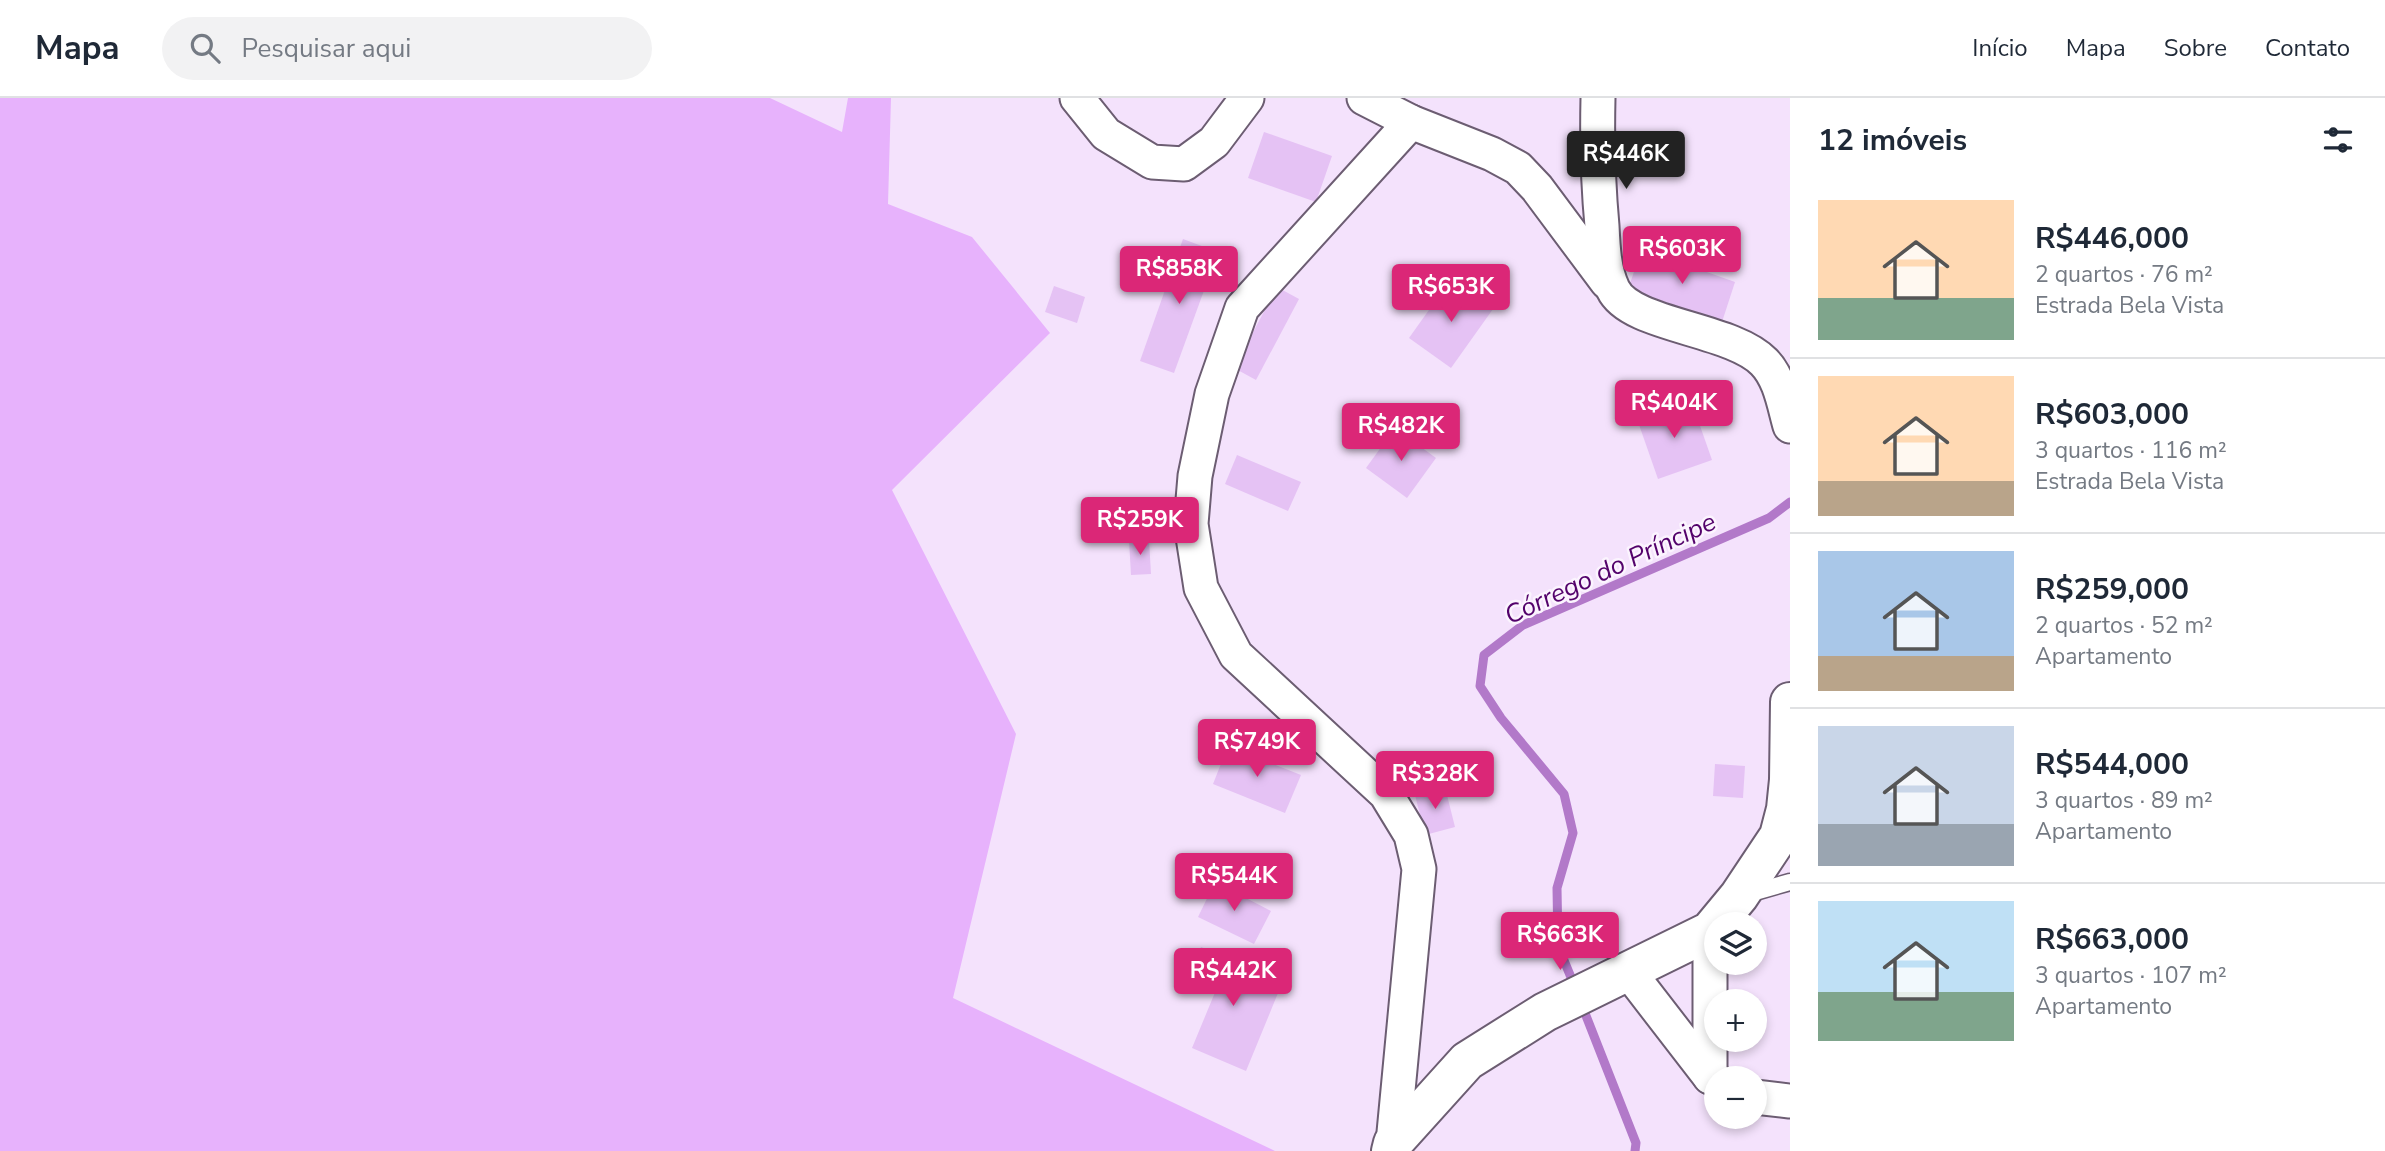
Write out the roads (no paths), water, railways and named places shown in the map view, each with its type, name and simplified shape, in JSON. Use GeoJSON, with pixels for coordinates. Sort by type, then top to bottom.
{"type":"FeatureCollection","features":[{"type":"Feature","properties":{"kind":"street"},"geometry":{"type":"LineString","coordinates":[[1077,98],[1106,134],[1152,162],[1184,164],[1214,142],[1247,98]]}},
{"type":"Feature","properties":{"kind":"street"},"geometry":{"type":"LineString","coordinates":[[1364,98],[1410,122],[1492,154],[1518,168],[1622,303],[1649,315],[1743,346],[1765,363],[1777,382],[1790,426]]}},
{"type":"Feature","properties":{"kind":"street"},"geometry":{"type":"LineString","coordinates":[[1598,98],[1597,167],[1605,261],[1613,290]]}},
{"type":"Feature","properties":{"kind":"street"},"geometry":{"type":"LineString","coordinates":[[1392,1147],[1419,869],[1411,835],[1386,794],[1236,655],[1200,588],[1191,524],[1195,476],[1212,394],[1242,308],[1410,122]]}},
{"type":"Feature","properties":{"kind":"street"},"geometry":{"type":"LineString","coordinates":[[1726,912],[1779,836],[1786,809],[1789,780],[1790,702]]}},
{"type":"Feature","properties":{"kind":"street"},"geometry":{"type":"LineString","coordinates":[[1392,1147],[1467,1061],[1545,1012],[1704,934]]}},
{"type":"Feature","properties":{"kind":"street"},"geometry":{"type":"LineString","coordinates":[[1711,975],[1713,1066]]}},
{"type":"Feature","properties":{"kind":"street"},"geometry":{"type":"LineString","coordinates":[[1615,979],[1704,1070]]}},
{"type":"Feature","properties":{"kind":"street"},"geometry":{"type":"LineString","coordinates":[[1767,1098],[1790,1101]]}},
{"type":"Feature","properties":{"kind":"lane"},"geometry":{"type":"LineString","coordinates":[[1739,896],[1790,882]]}},
{"type":"Feature","properties":{"kind":"waterway","name":"Córrego do Príncipe"},"geometry":{"type":"LineString","coordinates":[[1575,987],[1558,946],[1557,888],[1573,833],[1564,794],[1501,718],[1480,686],[1484,655],[1523,625],[1769,518],[1790,502]]}},
{"type":"Feature","properties":{"kind":"waterway","name":"Córrego do Príncipe"},"geometry":{"type":"LineString","coordinates":[[1581,1003],[1636,1143],[1635,1151]]}}]}
